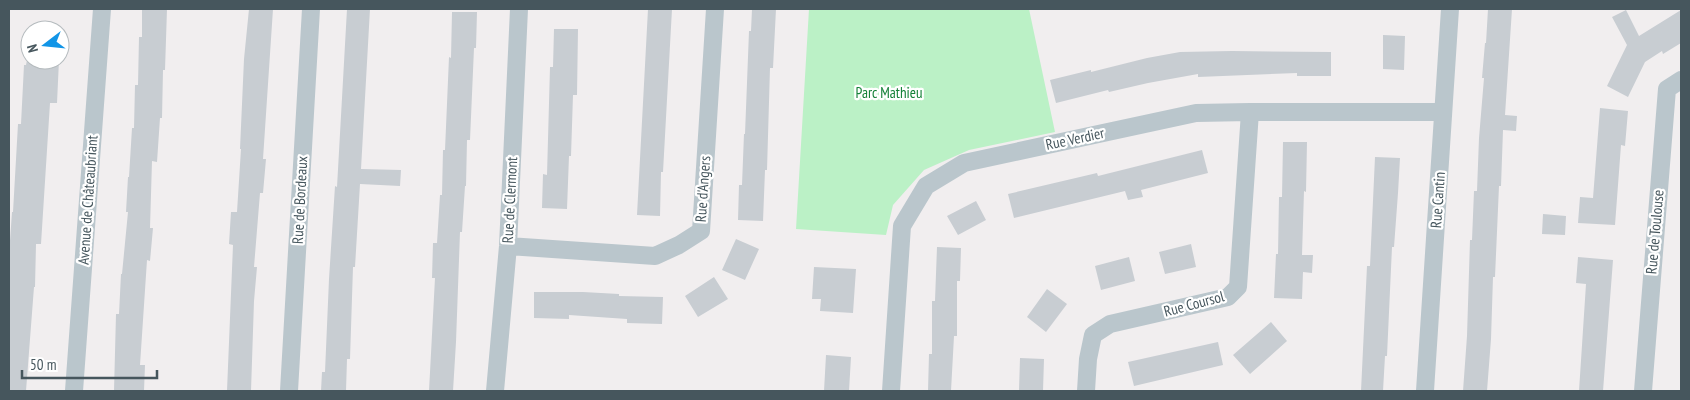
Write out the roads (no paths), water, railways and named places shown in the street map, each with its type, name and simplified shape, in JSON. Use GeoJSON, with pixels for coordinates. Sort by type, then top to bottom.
{"type":"FeatureCollection","features":[{"type":"Feature","properties":{"kind":"street","name":"Avenue de Châteaubriant"},"geometry":{"type":"LineString","coordinates":[[74,391],[102,9]]}},
{"type":"Feature","properties":{"kind":"street","name":"Rue de Bordeaux"},"geometry":{"type":"LineString","coordinates":[[289,391],[311,9]]}},
{"type":"Feature","properties":{"kind":"street","name":"Rue de Clermont"},"geometry":{"type":"LineString","coordinates":[[495,391],[508,246],[519,9]]}},
{"type":"Feature","properties":{"kind":"street","name":"Rue d'Angers"},"geometry":{"type":"LineString","coordinates":[[508,246],[654,256],[700,231],[715,9]]}},
{"type":"Feature","properties":{"kind":"street","name":"Rue Cantin"},"geometry":{"type":"LineString","coordinates":[[1425,391],[1450,9]]}},
{"type":"Feature","properties":{"kind":"street","name":"Rue de Toulouse"},"geometry":{"type":"LineString","coordinates":[[1643,391],[1667,89],[1681,80]]}},
{"type":"Feature","properties":{"kind":"street","name":"Rue Coursol"},"geometry":{"type":"LineString","coordinates":[[1086,391],[1088,359],[1093,335],[1110,324],[1228,297],[1238,287],[1250,112]]}},
{"type":"Feature","properties":{"kind":"street","name":"Rue Verdier"},"geometry":{"type":"LineString","coordinates":[[891,391],[902,226],[926,186],[964,164],[1196,113],[1443,112]]}},
{"type":"Feature","properties":{"kind":"park label","name":"Parc Mathieu"},"geometry":{"type":"Point","coordinates":[889,93]}}]}
